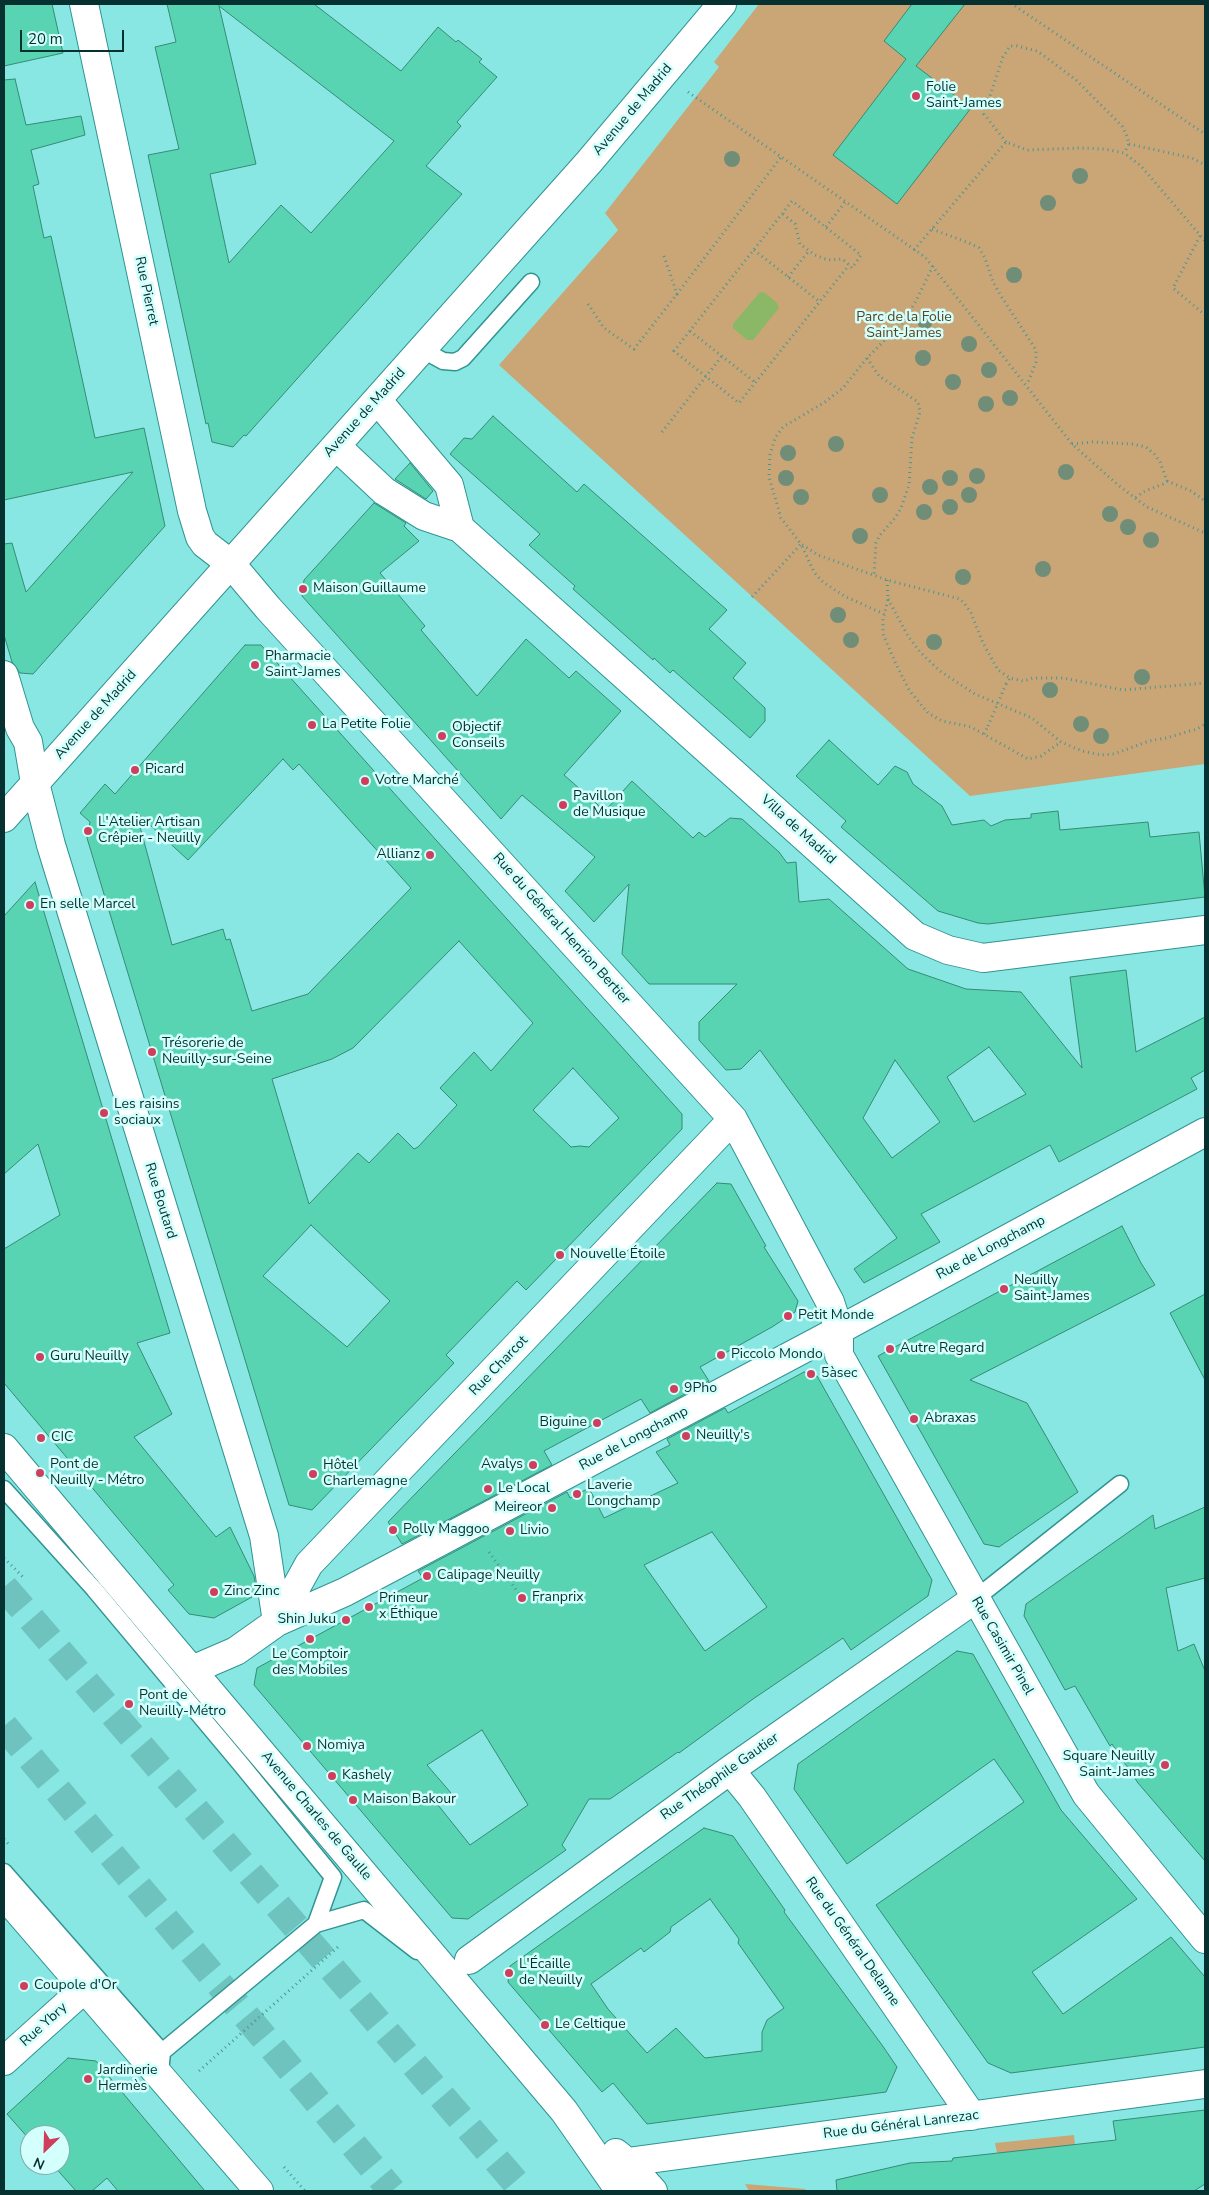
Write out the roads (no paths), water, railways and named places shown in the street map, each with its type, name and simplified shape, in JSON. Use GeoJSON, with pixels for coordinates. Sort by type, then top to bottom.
{"type":"FeatureCollection","features":[{"type":"Feature","properties":{"kind":"street","name":"Rue Pierret"},"geometry":{"type":"LineString","coordinates":[[84,4],[197,529],[205,544],[231,564]]}},
{"type":"Feature","properties":{"kind":"street","name":"Avenue de Madrid"},"geometry":{"type":"LineString","coordinates":[[4,818],[378,401],[589,162],[722,4]]}},
{"type":"Feature","properties":{"kind":"street"},"geometry":{"type":"LineString","coordinates":[[378,401],[449,485],[460,528]]}},
{"type":"Feature","properties":{"kind":"street","name":"Villa de Madrid"},"geometry":{"type":"LineString","coordinates":[[336,446],[384,491],[424,516],[460,528],[916,936],[948,950],[983,958],[1205,930]]}},
{"type":"Feature","properties":{"kind":"street","name":"Rue du Général Henrion Bertier"},"geometry":{"type":"LineString","coordinates":[[231,564],[268,608],[733,1119],[830,1302],[839,1330]]}},
{"type":"Feature","properties":{"kind":"street","name":"Rue Boutard"},"geometry":{"type":"LineString","coordinates":[[4,675],[20,728],[28,742],[35,783],[51,845],[264,1536],[277,1622]]}},
{"type":"Feature","properties":{"kind":"street","name":"Rue Charcot"},"geometry":{"type":"LineString","coordinates":[[277,1622],[309,1564],[733,1119]]}},
{"type":"Feature","properties":{"kind":"street","name":"Rue de Longchamp"},"geometry":{"type":"LineString","coordinates":[[192,1670],[236,1651],[277,1622],[346,1592],[839,1330],[1205,1132]]}},
{"type":"Feature","properties":{"kind":"street","name":"Rue Casimir Pinel"},"geometry":{"type":"LineString","coordinates":[[839,1330],[839,1355],[1086,1794],[1205,1939]]}},
{"type":"Feature","properties":{"kind":"street","name":"Avenue Charles de Gaulle"},"geometry":{"type":"LineString","coordinates":[[4,1448],[192,1670],[461,1970],[620,2191]]}},
{"type":"Feature","properties":{"kind":"street","name":"Rue Théophile Gautier"},"geometry":{"type":"LineString","coordinates":[[461,1970],[730,1770],[975,1599]]}},
{"type":"Feature","properties":{"kind":"street","name":"Rue du Général Delanne"},"geometry":{"type":"LineString","coordinates":[[730,1770],[752,1797],[972,2116]]}},
{"type":"Feature","properties":{"kind":"street"},"geometry":{"type":"LineString","coordinates":[[4,1895],[84,1989],[161,2064],[259,2191]]}},
{"type":"Feature","properties":{"kind":"street","name":"Rue Ybry"},"geometry":{"type":"LineString","coordinates":[[4,2061],[84,1989]]}},
{"type":"Feature","properties":{"kind":"street","name":"Rue du Général Lanrezac"},"geometry":{"type":"LineString","coordinates":[[627,2162],[1205,2084]]}},
{"type":"Feature","properties":{"kind":"street"},"geometry":{"type":"LineString","coordinates":[[564,2111],[627,2162],[653,2191]]}},
{"type":"Feature","properties":{"kind":"street"},"geometry":{"type":"LineString","coordinates":[[627,2162],[634,2191]]}},
{"type":"Feature","properties":{"kind":"lane"},"geometry":{"type":"LineString","coordinates":[[422,350],[443,361],[455,362],[463,358],[531,282]]}},
{"type":"Feature","properties":{"kind":"lane"},"geometry":{"type":"LineString","coordinates":[[975,1599],[1120,1484]]}},
{"type":"Feature","properties":{"kind":"lane"},"geometry":{"type":"LineString","coordinates":[[4,1489],[100,1597],[333,1877],[316,1924]]}},
{"type":"Feature","properties":{"kind":"lane"},"geometry":{"type":"LineString","coordinates":[[4,1872],[161,2064],[316,1924],[364,1910],[461,1970]]}},
{"type":"Feature","properties":{"kind":"tunnel"},"geometry":{"type":"LineString","coordinates":[[4,1587],[523,2191]]}},
{"type":"Feature","properties":{"kind":"tunnel"},"geometry":{"type":"LineString","coordinates":[[4,1726],[392,2191]]}},
{"type":"Feature","properties":{"kind":"place","name":"Folie Saint-James"},"geometry":{"type":"Point","coordinates":[916,96]}},
{"type":"Feature","properties":{"kind":"place","name":"Maison Guillaume"},"geometry":{"type":"Point","coordinates":[303,589]}},
{"type":"Feature","properties":{"kind":"place","name":"Pharmacie Saint-James"},"geometry":{"type":"Point","coordinates":[255,665]}},
{"type":"Feature","properties":{"kind":"place","name":"La Petite Folie"},"geometry":{"type":"Point","coordinates":[312,725]}},
{"type":"Feature","properties":{"kind":"place","name":"Objectif Conseils"},"geometry":{"type":"Point","coordinates":[442,736]}},
{"type":"Feature","properties":{"kind":"place","name":"Picard"},"geometry":{"type":"Point","coordinates":[135,770]}},
{"type":"Feature","properties":{"kind":"place","name":"Votre Marché"},"geometry":{"type":"Point","coordinates":[365,781]}},
{"type":"Feature","properties":{"kind":"place","name":"Pavillon de Musique"},"geometry":{"type":"Point","coordinates":[563,805]}},
{"type":"Feature","properties":{"kind":"place","name":"L'Atelier Artisan Crêpier - Neuilly"},"geometry":{"type":"Point","coordinates":[88,831]}},
{"type":"Feature","properties":{"kind":"place","name":"Allianz"},"geometry":{"type":"Point","coordinates":[430,855]}},
{"type":"Feature","properties":{"kind":"place","name":"En selle Marcel"},"geometry":{"type":"Point","coordinates":[30,905]}},
{"type":"Feature","properties":{"kind":"place","name":"Trésorerie de Neuilly-sur-Seine"},"geometry":{"type":"Point","coordinates":[152,1052]}},
{"type":"Feature","properties":{"kind":"place","name":"Les raisins sociaux"},"geometry":{"type":"Point","coordinates":[104,1113]}},
{"type":"Feature","properties":{"kind":"place","name":"Nouvelle Étoile"},"geometry":{"type":"Point","coordinates":[560,1255]}},
{"type":"Feature","properties":{"kind":"place","name":"Neuilly Saint-James"},"geometry":{"type":"Point","coordinates":[1004,1289]}},
{"type":"Feature","properties":{"kind":"place","name":"Petit Monde"},"geometry":{"type":"Point","coordinates":[788,1316]}},
{"type":"Feature","properties":{"kind":"place","name":"Autre Regard"},"geometry":{"type":"Point","coordinates":[890,1349]}},
{"type":"Feature","properties":{"kind":"place","name":"Piccolo Mondo"},"geometry":{"type":"Point","coordinates":[721,1355]}},
{"type":"Feature","properties":{"kind":"place","name":"Guru Neuilly"},"geometry":{"type":"Point","coordinates":[40,1357]}},
{"type":"Feature","properties":{"kind":"place","name":"5àsec"},"geometry":{"type":"Point","coordinates":[811,1374]}},
{"type":"Feature","properties":{"kind":"place","name":"9Pho"},"geometry":{"type":"Point","coordinates":[674,1389]}},
{"type":"Feature","properties":{"kind":"place","name":"Abraxas"},"geometry":{"type":"Point","coordinates":[914,1419]}},
{"type":"Feature","properties":{"kind":"place","name":"Biguine"},"geometry":{"type":"Point","coordinates":[597,1423]}},
{"type":"Feature","properties":{"kind":"place","name":"Neuilly's"},"geometry":{"type":"Point","coordinates":[686,1436]}},
{"type":"Feature","properties":{"kind":"place","name":"CIC"},"geometry":{"type":"Point","coordinates":[41,1438]}},
{"type":"Feature","properties":{"kind":"place","name":"Avalys"},"geometry":{"type":"Point","coordinates":[533,1465]}},
{"type":"Feature","properties":{"kind":"place","name":"Pont de Neuilly - Métro"},"geometry":{"type":"Point","coordinates":[40,1473]}},
{"type":"Feature","properties":{"kind":"place","name":"Hôtel Charlemagne"},"geometry":{"type":"Point","coordinates":[313,1474]}},
{"type":"Feature","properties":{"kind":"place","name":"Le Local"},"geometry":{"type":"Point","coordinates":[488,1489]}},
{"type":"Feature","properties":{"kind":"place","name":"Laverie Longchamp"},"geometry":{"type":"Point","coordinates":[577,1494]}},
{"type":"Feature","properties":{"kind":"place","name":"Meireor"},"geometry":{"type":"Point","coordinates":[552,1508]}},
{"type":"Feature","properties":{"kind":"place","name":"Polly Maggoo"},"geometry":{"type":"Point","coordinates":[393,1530]}},
{"type":"Feature","properties":{"kind":"place","name":"Livio"},"geometry":{"type":"Point","coordinates":[510,1531]}},
{"type":"Feature","properties":{"kind":"place","name":"Calipage Neuilly"},"geometry":{"type":"Point","coordinates":[427,1576]}},
{"type":"Feature","properties":{"kind":"place","name":"Zinc Zinc"},"geometry":{"type":"Point","coordinates":[214,1592]}},
{"type":"Feature","properties":{"kind":"place","name":"Franprix"},"geometry":{"type":"Point","coordinates":[522,1598]}},
{"type":"Feature","properties":{"kind":"place","name":"Primeur x Éthique"},"geometry":{"type":"Point","coordinates":[369,1607]}},
{"type":"Feature","properties":{"kind":"place","name":"Shin Juku"},"geometry":{"type":"Point","coordinates":[346,1620]}},
{"type":"Feature","properties":{"kind":"place","name":"Le Comptoir des Mobiles"},"geometry":{"type":"Point","coordinates":[310,1639]}},
{"type":"Feature","properties":{"kind":"place","name":"Pont de Neuilly-Métro"},"geometry":{"type":"Point","coordinates":[129,1704]}},
{"type":"Feature","properties":{"kind":"place","name":"Nomiya"},"geometry":{"type":"Point","coordinates":[307,1746]}},
{"type":"Feature","properties":{"kind":"place","name":"Square Neuilly Saint-James"},"geometry":{"type":"Point","coordinates":[1165,1765]}},
{"type":"Feature","properties":{"kind":"place","name":"Kashely"},"geometry":{"type":"Point","coordinates":[332,1776]}},
{"type":"Feature","properties":{"kind":"place","name":"Maison Bakour"},"geometry":{"type":"Point","coordinates":[353,1800]}},
{"type":"Feature","properties":{"kind":"place","name":"L'Écaille de Neuilly"},"geometry":{"type":"Point","coordinates":[509,1973]}},
{"type":"Feature","properties":{"kind":"place","name":"Coupole d'Or"},"geometry":{"type":"Point","coordinates":[24,1986]}},
{"type":"Feature","properties":{"kind":"place","name":"Le Celtique"},"geometry":{"type":"Point","coordinates":[545,2025]}},
{"type":"Feature","properties":{"kind":"place","name":"Jardinerie Hermès"},"geometry":{"type":"Point","coordinates":[88,2079]}},
{"type":"Feature","properties":{"kind":"park label","name":"Parc de la Folie Saint-James"},"geometry":{"type":"Point","coordinates":[904,326]}}]}
